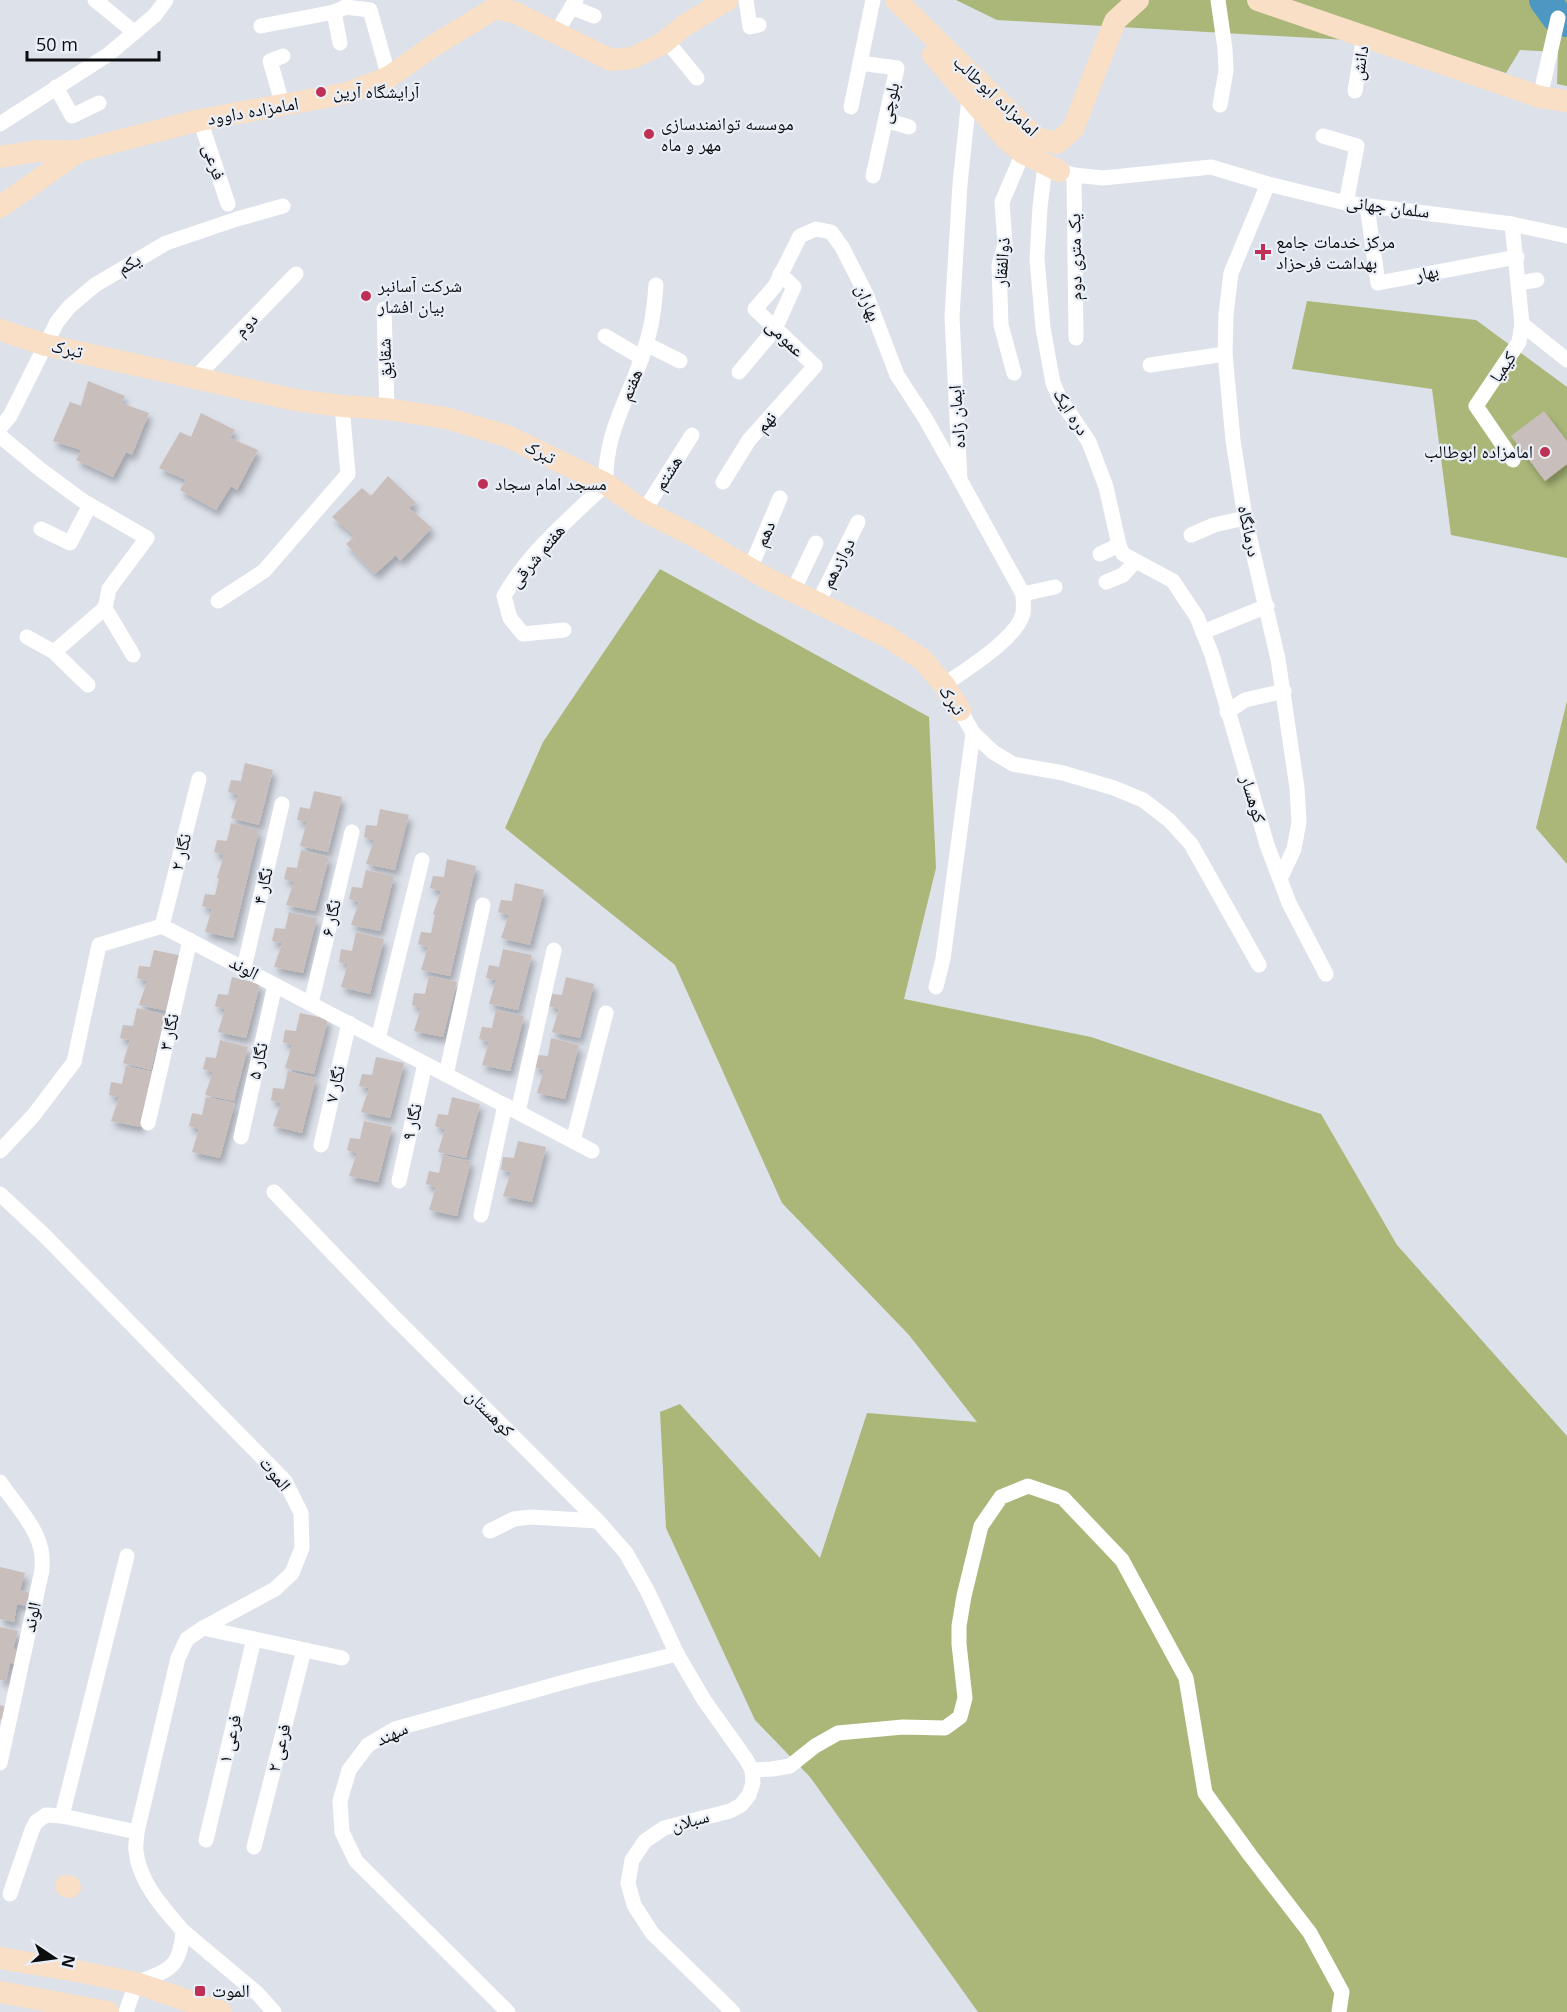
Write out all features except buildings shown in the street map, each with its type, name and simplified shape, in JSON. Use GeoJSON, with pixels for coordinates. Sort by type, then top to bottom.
{"type":"FeatureCollection","features":[{"type":"Feature","properties":{"kind":"street"},"geometry":{"type":"LineString","coordinates":[[95,0],[135,32]]}},
{"type":"Feature","properties":{"kind":"street"},"geometry":{"type":"LineString","coordinates":[[0,124],[109,54],[155,15],[166,0]]}},
{"type":"Feature","properties":{"kind":"street","name":"امامزاده داوود"},"geometry":{"type":"LineString","coordinates":[[0,207],[79,151],[200,120],[348,93],[389,77],[492,10],[501,9],[516,13],[611,60],[632,57],[666,40],[685,25],[727,0]]}},
{"type":"Feature","properties":{"kind":"street"},"geometry":{"type":"LineString","coordinates":[[746,0],[750,27],[759,25]]}},
{"type":"Feature","properties":{"kind":"street","name":"بلوچی"},"geometry":{"type":"LineString","coordinates":[[851,107],[873,0]]}},
{"type":"Feature","properties":{"kind":"street"},"geometry":{"type":"LineString","coordinates":[[895,0],[907,24],[1007,140],[1023,153],[1059,170]]}},
{"type":"Feature","properties":{"kind":"street","name":"امامزاده ابوطالب"},"geometry":{"type":"LineString","coordinates":[[895,0],[1036,138],[1057,143],[1073,129],[1115,21],[1138,0]]}},
{"type":"Feature","properties":{"kind":"street"},"geometry":{"type":"LineString","coordinates":[[1218,0],[1226,71],[1220,105]]}},
{"type":"Feature","properties":{"kind":"street"},"geometry":{"type":"LineString","coordinates":[[1258,0],[1540,97],[1567,101]]}},
{"type":"Feature","properties":{"kind":"street"},"geometry":{"type":"LineString","coordinates":[[556,33],[574,4],[594,16]]}},
{"type":"Feature","properties":{"kind":"street"},"geometry":{"type":"LineString","coordinates":[[340,43],[341,6]]}},
{"type":"Feature","properties":{"kind":"street"},"geometry":{"type":"LineString","coordinates":[[261,26],[341,6],[370,10],[389,77]]}},
{"type":"Feature","properties":{"kind":"street"},"geometry":{"type":"LineString","coordinates":[[1540,97],[1558,18]]}},
{"type":"Feature","properties":{"kind":"street","name":"دانش"},"geometry":{"type":"LineString","coordinates":[[1355,91],[1364,36]]}},
{"type":"Feature","properties":{"kind":"street"},"geometry":{"type":"LineString","coordinates":[[666,40],[697,78]]}},
{"type":"Feature","properties":{"kind":"street"},"geometry":{"type":"LineString","coordinates":[[283,56],[270,61],[283,106]]}},
{"type":"Feature","properties":{"kind":"street","name":"بلوچی"},"geometry":{"type":"LineString","coordinates":[[860,63],[897,68],[873,176]]}},
{"type":"Feature","properties":{"kind":"street"},"geometry":{"type":"LineString","coordinates":[[56,87],[72,116],[99,103]]}},
{"type":"Feature","properties":{"kind":"street","name":"ایمان زاده"},"geometry":{"type":"LineString","coordinates":[[969,98],[960,184],[952,317],[960,480],[1023,594]]}},
{"type":"Feature","properties":{"kind":"street","name":"فرعی"},"geometry":{"type":"LineString","coordinates":[[200,120],[228,204]]}},
{"type":"Feature","properties":{"kind":"street"},"geometry":{"type":"LineString","coordinates":[[886,120],[909,128]]}},
{"type":"Feature","properties":{"kind":"street"},"geometry":{"type":"LineString","coordinates":[[1323,136],[1357,146],[1346,203]]}},
{"type":"Feature","properties":{"kind":"street"},"geometry":{"type":"LineString","coordinates":[[0,157],[36,151],[79,151]]}},
{"type":"Feature","properties":{"kind":"street","name":"ذوالفقار"},"geometry":{"type":"LineString","coordinates":[[1014,373],[1001,325],[999,265],[1005,244],[1002,202],[1023,153]]}},
{"type":"Feature","properties":{"kind":"street","name":"سلمان جهانی"},"geometry":{"type":"LineString","coordinates":[[1059,170],[1103,178],[1211,166],[1268,184],[1346,203],[1512,224],[1567,236]]}},
{"type":"Feature","properties":{"kind":"street","name":"یک متری دوم"},"geometry":{"type":"LineString","coordinates":[[1059,170],[1076,338]]}},
{"type":"Feature","properties":{"kind":"street","name":"دره ایک"},"geometry":{"type":"LineString","coordinates":[[1059,170],[1040,207],[1037,259],[1043,328],[1053,383],[1060,399],[1089,442],[1107,487],[1119,545]]}},
{"type":"Feature","properties":{"kind":"street","name":"درمانگاه"},"geometry":{"type":"LineString","coordinates":[[1268,184],[1231,273],[1226,314],[1225,354],[1233,440],[1245,518],[1267,606],[1284,691],[1297,788],[1299,822],[1294,849],[1280,879]]}},
{"type":"Feature","properties":{"kind":"street","name":"یکم"},"geometry":{"type":"LineString","coordinates":[[0,428],[10,416],[57,322],[69,307],[95,285],[166,243],[283,206]]}},
{"type":"Feature","properties":{"kind":"street","name":"بهار"},"geometry":{"type":"LineString","coordinates":[[1367,206],[1378,283],[1517,257]]}},
{"type":"Feature","properties":{"kind":"street","name":"کیمیا"},"geometry":{"type":"LineString","coordinates":[[1512,224],[1522,324],[1520,342],[1476,406],[1513,459]]}},
{"type":"Feature","properties":{"kind":"street","name":"بهاران"},"geometry":{"type":"LineString","coordinates":[[756,309],[775,286],[800,236],[816,229],[831,232],[843,247],[866,294],[897,375],[925,418],[960,480]]}},
{"type":"Feature","properties":{"kind":"street","name":"دوم"},"geometry":{"type":"LineString","coordinates":[[196,377],[296,274]]}},
{"type":"Feature","properties":{"kind":"street"},"geometry":{"type":"LineString","coordinates":[[739,372],[775,329],[794,287],[780,274]]}},
{"type":"Feature","properties":{"kind":"street"},"geometry":{"type":"LineString","coordinates":[[1519,283],[1537,280]]}},
{"type":"Feature","properties":{"kind":"street","name":"هفتم"},"geometry":{"type":"LineString","coordinates":[[606,484],[607,449],[653,322],[656,285]]}},
{"type":"Feature","properties":{"kind":"street","name":"شقایق"},"geometry":{"type":"LineString","coordinates":[[384,309],[387,409]]}},
{"type":"Feature","properties":{"kind":"street","name":"عمومی"},"geometry":{"type":"LineString","coordinates":[[756,309],[815,366]]}},
{"type":"Feature","properties":{"kind":"street"},"geometry":{"type":"LineString","coordinates":[[1522,324],[1567,359]]}},
{"type":"Feature","properties":{"kind":"street","name":"تبرک"},"geometry":{"type":"LineString","coordinates":[[0,330],[46,345],[295,400],[387,409],[446,418],[507,436],[606,484],[644,511],[696,537],[750,569],[888,638],[923,660],[944,686],[973,733],[993,752],[1012,764],[1063,773],[1114,788],[1143,800],[1169,820],[1191,844],[1259,965]]}},
{"type":"Feature","properties":{"kind":"street"},"geometry":{"type":"LineString","coordinates":[[605,336],[644,351],[680,361]]}},
{"type":"Feature","properties":{"kind":"street"},"geometry":{"type":"LineString","coordinates":[[1150,365],[1225,354]]}},
{"type":"Feature","properties":{"kind":"street","name":"نهم"},"geometry":{"type":"LineString","coordinates":[[723,482],[749,440],[815,366]]}},
{"type":"Feature","properties":{"kind":"street"},"geometry":{"type":"LineString","coordinates":[[218,601],[264,571],[348,474],[342,406]]}},
{"type":"Feature","properties":{"kind":"street","name":"هشتم"},"geometry":{"type":"LineString","coordinates":[[644,511],[692,435]]}},
{"type":"Feature","properties":{"kind":"street"},"geometry":{"type":"LineString","coordinates":[[0,436],[41,470],[90,505],[147,538],[109,589],[105,608],[54,652]]}},
{"type":"Feature","properties":{"kind":"street","name":"هفتم شرقی"},"geometry":{"type":"LineString","coordinates":[[564,630],[524,634],[510,618],[504,596],[513,580],[563,524],[606,484]]}},
{"type":"Feature","properties":{"kind":"street","name":"دهم"},"geometry":{"type":"LineString","coordinates":[[750,569],[780,498]]}},
{"type":"Feature","properties":{"kind":"street"},"geometry":{"type":"LineString","coordinates":[[41,529],[70,543],[90,505]]}},
{"type":"Feature","properties":{"kind":"street"},"geometry":{"type":"LineString","coordinates":[[1191,535],[1214,525],[1245,518]]}},
{"type":"Feature","properties":{"kind":"street","name":"دوازدهم"},"geometry":{"type":"LineString","coordinates":[[818,603],[858,522]]}},
{"type":"Feature","properties":{"kind":"street"},"geometry":{"type":"LineString","coordinates":[[793,591],[816,543]]}},
{"type":"Feature","properties":{"kind":"street"},"geometry":{"type":"LineString","coordinates":[[1100,554],[1119,545],[1123,554],[1135,562],[1123,575],[1106,582]]}},
{"type":"Feature","properties":{"kind":"street","name":"کوهسار"},"geometry":{"type":"LineString","coordinates":[[1135,562],[1173,581],[1197,617],[1212,655],[1267,845],[1289,903],[1326,974]]}},
{"type":"Feature","properties":{"kind":"street"},"geometry":{"type":"LineString","coordinates":[[944,686],[995,648],[1013,631],[1023,614],[1023,594],[1055,587]]}},
{"type":"Feature","properties":{"kind":"street"},"geometry":{"type":"LineString","coordinates":[[1203,632],[1267,606]]}},
{"type":"Feature","properties":{"kind":"street"},"geometry":{"type":"LineString","coordinates":[[105,608],[133,655]]}},
{"type":"Feature","properties":{"kind":"street"},"geometry":{"type":"LineString","coordinates":[[27,637],[54,652],[88,685]]}},
{"type":"Feature","properties":{"kind":"street"},"geometry":{"type":"LineString","coordinates":[[1227,712],[1245,700],[1284,691]]}},
{"type":"Feature","properties":{"kind":"street"},"geometry":{"type":"LineString","coordinates":[[936,987],[943,959],[973,733]]}},
{"type":"Feature","properties":{"kind":"street","name":"نگار ۲"},"geometry":{"type":"LineString","coordinates":[[162,926],[199,779]]}},
{"type":"Feature","properties":{"kind":"street","name":"نگار ۴"},"geometry":{"type":"LineString","coordinates":[[244,968],[282,804]]}},
{"type":"Feature","properties":{"kind":"street","name":"نگار ۶"},"geometry":{"type":"LineString","coordinates":[[311,1003],[352,832]]}},
{"type":"Feature","properties":{"kind":"street"},"geometry":{"type":"LineString","coordinates":[[378,1039],[422,860]]}},
{"type":"Feature","properties":{"kind":"street"},"geometry":{"type":"LineString","coordinates":[[446,1075],[483,905]]}},
{"type":"Feature","properties":{"kind":"street"},"geometry":{"type":"LineString","coordinates":[[0,1151],[33,1116],[74,1062],[99,945],[162,926]]}},
{"type":"Feature","properties":{"kind":"street","name":"الوند"},"geometry":{"type":"LineString","coordinates":[[162,926],[592,1151]]}},
{"type":"Feature","properties":{"kind":"street","name":"نگار ۳"},"geometry":{"type":"LineString","coordinates":[[148,1124],[190,940]]}},
{"type":"Feature","properties":{"kind":"street"},"geometry":{"type":"LineString","coordinates":[[481,1215],[554,950]]}},
{"type":"Feature","properties":{"kind":"street","name":"نگار ۵"},"geometry":{"type":"LineString","coordinates":[[241,1137],[275,985]]}},
{"type":"Feature","properties":{"kind":"street"},"geometry":{"type":"LineString","coordinates":[[573,1141],[606,1013]]}},
{"type":"Feature","properties":{"kind":"street","name":"نگار ۷"},"geometry":{"type":"LineString","coordinates":[[321,1144],[349,1023]]}},
{"type":"Feature","properties":{"kind":"street","name":"نگار ۹"},"geometry":{"type":"LineString","coordinates":[[399,1181],[425,1064]]}},
{"type":"Feature","properties":{"kind":"street","name":"کوهستان"},"geometry":{"type":"LineString","coordinates":[[274,1192],[399,1323],[598,1521],[626,1553],[647,1590],[677,1654]]}},
{"type":"Feature","properties":{"kind":"street","name":"الموت"},"geometry":{"type":"LineString","coordinates":[[0,1194],[45,1236],[285,1481],[301,1513],[302,1548],[292,1573],[275,1589],[187,1639],[178,1658],[137,1832],[136,1851],[143,1874],[154,1895],[183,1931],[258,1994],[274,2012]]}},
{"type":"Feature","properties":{"kind":"street","name":"الوند"},"geometry":{"type":"LineString","coordinates":[[0,1482],[34,1533],[40,1546],[42,1570],[0,1763]]}},
{"type":"Feature","properties":{"kind":"street"},"geometry":{"type":"LineString","coordinates":[[677,1654],[704,1700],[752,1770],[772,1770],[790,1766],[815,1746],[838,1733],[903,1726],[945,1728],[960,1717],[965,1698],[959,1626],[981,1526],[1001,1497],[1028,1486],[1063,1498],[1122,1560],[1186,1678],[1205,1793],[1310,1933],[1342,1992],[1339,2012]]}},
{"type":"Feature","properties":{"kind":"street"},"geometry":{"type":"LineString","coordinates":[[490,1531],[514,1519],[531,1517],[598,1521]]}},
{"type":"Feature","properties":{"kind":"street"},"geometry":{"type":"LineString","coordinates":[[62,1816],[127,1556]]}},
{"type":"Feature","properties":{"kind":"street"},"geometry":{"type":"LineString","coordinates":[[203,1628],[342,1658]]}},
{"type":"Feature","properties":{"kind":"street","name":"فرعی ۱"},"geometry":{"type":"LineString","coordinates":[[206,1840],[254,1639]]}},
{"type":"Feature","properties":{"kind":"street","name":"فرعی ۲"},"geometry":{"type":"LineString","coordinates":[[254,1846],[304,1650]]}},
{"type":"Feature","properties":{"kind":"street","name":"سهند"},"geometry":{"type":"LineString","coordinates":[[508,2012],[356,1861],[342,1832],[340,1801],[349,1770],[368,1745],[395,1729],[579,1678],[677,1654]]}},
{"type":"Feature","properties":{"kind":"street","name":"سبلان"},"geometry":{"type":"LineString","coordinates":[[733,2012],[652,1933],[634,1905],[628,1883],[632,1860],[645,1841],[664,1828],[730,1811],[741,1804],[749,1795],[753,1783],[752,1770]]}},
{"type":"Feature","properties":{"kind":"street"},"geometry":{"type":"LineString","coordinates":[[10,1894],[36,1822],[46,1815],[62,1816],[137,1832]]}},
{"type":"Feature","properties":{"kind":"street"},"geometry":{"type":"LineString","coordinates":[[126,2012],[136,1983],[164,1972],[176,1962],[181,1950],[183,1931]]}},
{"type":"Feature","properties":{"kind":"street"},"geometry":{"type":"LineString","coordinates":[[0,1958],[136,1983],[221,2012]]}},
{"type":"Feature","properties":{"kind":"street"},"geometry":{"type":"LineString","coordinates":[[0,1992],[108,2012]]}},
{"type":"Feature","properties":{"kind":"green space"},"geometry":{"type":"Polygon","coordinates":[[[956,0],[1567,0],[1567,86],[1557,84],[1558,52],[1520,50],[1506,73],[1417,44],[997,20],[956,0]]]}},
{"type":"Feature","properties":{"kind":"green space"},"geometry":{"type":"Polygon","coordinates":[[[1307,301],[1476,320],[1567,387],[1567,558],[1451,535],[1432,389],[1292,369],[1307,301]]]}},
{"type":"Feature","properties":{"kind":"green space"},"geometry":{"type":"Polygon","coordinates":[[[660,569],[929,717],[936,868],[904,999],[1091,1037],[1321,1114],[1397,1245],[1567,1436],[1567,2012],[978,2012],[810,1777],[755,1720],[666,1528],[660,1412],[680,1404],[820,1558],[867,1413],[977,1422],[909,1335],[782,1203],[675,965],[505,828],[543,742],[660,569]]]}},
{"type":"Feature","properties":{"kind":"green space"},"geometry":{"type":"Polygon","coordinates":[[[1567,701],[1567,864],[1536,828],[1567,701]]]}},
{"type":"Feature","properties":{"kind":"waterway"},"geometry":{"type":"LineString","coordinates":[[1545,0],[1558,18],[1567,21]]}},
{"type":"Feature","properties":{"kind":"place","name":"آرایشگاه آرین"},"geometry":{"type":"Point","coordinates":[321,92]}},
{"type":"Feature","properties":{"kind":"place","name":"موسسه توانمندسازی مهر و ماه"},"geometry":{"type":"Point","coordinates":[649,134]}},
{"type":"Feature","properties":{"kind":"place","name":"مركز خدمات جامع بهداشت فرحزاد"},"geometry":{"type":"Point","coordinates":[1263,252]}},
{"type":"Feature","properties":{"kind":"place","name":"شرکت آسانبر بیان افشار"},"geometry":{"type":"Point","coordinates":[366,296]}},
{"type":"Feature","properties":{"kind":"place","name":"امامزاده ابوطالب"},"geometry":{"type":"Point","coordinates":[1545,452]}},
{"type":"Feature","properties":{"kind":"place","name":"مسجد امام سجاد"},"geometry":{"type":"Point","coordinates":[483,484]}},
{"type":"Feature","properties":{"kind":"place","name":"الموت"},"geometry":{"type":"Point","coordinates":[200,1991]}}]}
